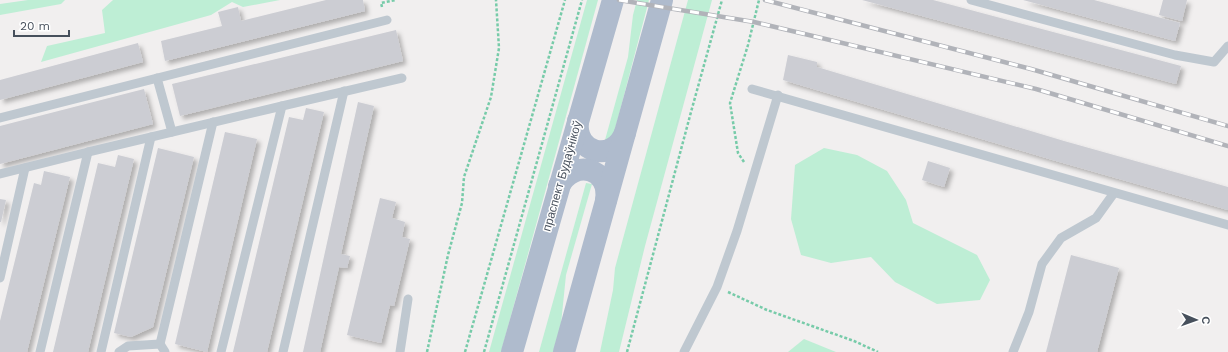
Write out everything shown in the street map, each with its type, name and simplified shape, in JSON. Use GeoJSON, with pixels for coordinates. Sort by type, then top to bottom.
{"type":"FeatureCollection","features":[{"type":"Feature","properties":{"kind":"main road","name":"праспект Будаўнікоў"},"geometry":{"type":"LineString","coordinates":[[512,352],[613,0]]}},
{"type":"Feature","properties":{"kind":"main road"},"geometry":{"type":"LineString","coordinates":[[564,352],[662,0]]}},
{"type":"Feature","properties":{"kind":"main road"},"geometry":{"type":"LineString","coordinates":[[578,121],[577,128],[579,136],[588,148],[595,151],[610,150],[617,146],[622,140],[625,132]]}},
{"type":"Feature","properties":{"kind":"main road"},"geometry":{"type":"LineString","coordinates":[[559,186],[568,174],[582,169],[590,171],[597,174],[606,186],[606,202]]}},
{"type":"Feature","properties":{"kind":"lane"},"geometry":{"type":"LineString","coordinates":[[971,0],[1176,55],[1214,62],[1228,46]]}},
{"type":"Feature","properties":{"kind":"lane"},"geometry":{"type":"LineString","coordinates":[[0,118],[387,20]]}},
{"type":"Feature","properties":{"kind":"lane"},"geometry":{"type":"LineString","coordinates":[[157,78],[172,132]]}},
{"type":"Feature","properties":{"kind":"lane"},"geometry":{"type":"LineString","coordinates":[[0,174],[402,78]]}},
{"type":"Feature","properties":{"kind":"lane"},"geometry":{"type":"LineString","coordinates":[[752,89],[778,95],[1228,225]]}},
{"type":"Feature","properties":{"kind":"lane"},"geometry":{"type":"LineString","coordinates":[[283,352],[344,91]]}},
{"type":"Feature","properties":{"kind":"lane"},"geometry":{"type":"LineString","coordinates":[[684,352],[717,287],[740,224],[778,95]]}},
{"type":"Feature","properties":{"kind":"lane"},"geometry":{"type":"LineString","coordinates":[[221,352],[282,106]]}},
{"type":"Feature","properties":{"kind":"lane"},"geometry":{"type":"LineString","coordinates":[[165,352],[160,344],[213,122]]}},
{"type":"Feature","properties":{"kind":"lane"},"geometry":{"type":"LineString","coordinates":[[101,352],[150,137]]}},
{"type":"Feature","properties":{"kind":"lane"},"geometry":{"type":"LineString","coordinates":[[40,352],[88,152]]}},
{"type":"Feature","properties":{"kind":"lane"},"geometry":{"type":"LineString","coordinates":[[0,278],[25,168]]}},
{"type":"Feature","properties":{"kind":"lane"},"geometry":{"type":"LineString","coordinates":[[1013,352],[1029,312],[1042,264],[1061,238],[1096,218],[1114,193]]}},
{"type":"Feature","properties":{"kind":"lane"},"geometry":{"type":"LineString","coordinates":[[400,352],[408,299]]}},
{"type":"Feature","properties":{"kind":"lane"},"geometry":{"type":"LineString","coordinates":[[119,352],[128,346],[160,344]]}},
{"type":"Feature","properties":{"kind":"path"},"geometry":{"type":"LineString","coordinates":[[427,352],[448,255],[462,203],[464,177],[490,97],[499,48],[496,0]]}},
{"type":"Feature","properties":{"kind":"path"},"geometry":{"type":"LineString","coordinates":[[465,352],[565,0]]}},
{"type":"Feature","properties":{"kind":"path"},"geometry":{"type":"LineString","coordinates":[[484,352],[582,0]]}},
{"type":"Feature","properties":{"kind":"path"},"geometry":{"type":"LineString","coordinates":[[627,352],[722,0]]}},
{"type":"Feature","properties":{"kind":"path"},"geometry":{"type":"LineString","coordinates":[[717,287],[767,310],[854,341],[878,352]]}},
{"type":"Feature","properties":{"kind":"green space"},"geometry":{"type":"Polygon","coordinates":[[[28,0],[65,0],[61,4],[0,15],[0,4],[28,0]]]}},
{"type":"Feature","properties":{"kind":"green space"},"geometry":{"type":"Polygon","coordinates":[[[113,0],[280,0],[243,7],[232,2],[211,15],[41,62],[47,46],[105,33],[102,10],[113,0]]]}},
{"type":"Feature","properties":{"kind":"green space"},"geometry":{"type":"Polygon","coordinates":[[[587,0],[598,0],[501,352],[489,352],[587,0]]]}},
{"type":"Feature","properties":{"kind":"green space"},"geometry":{"type":"Polygon","coordinates":[[[637,0],[649,0],[612,141],[605,140],[628,57],[633,15],[637,0]]]}},
{"type":"Feature","properties":{"kind":"green space"},"geometry":{"type":"Polygon","coordinates":[[[688,0],[712,0],[645,246],[619,352],[600,352],[613,290],[615,268],[688,0]]]}},
{"type":"Feature","properties":{"kind":"green space"},"geometry":{"type":"Polygon","coordinates":[[[824,148],[857,155],[887,171],[906,200],[913,223],[977,255],[990,280],[980,300],[937,304],[895,282],[871,257],[831,263],[801,255],[791,219],[795,165],[824,148]]]}},
{"type":"Feature","properties":{"kind":"green space"},"geometry":{"type":"Polygon","coordinates":[[[586,183],[592,184],[566,275],[561,324],[553,352],[539,352],[586,183]]]}},
{"type":"Feature","properties":{"kind":"green space"},"geometry":{"type":"Polygon","coordinates":[[[804,339],[836,352],[788,352],[804,339]]]}},
{"type":"Feature","properties":{"kind":"building"},"geometry":{"type":"Polygon","coordinates":[[[326,0],[363,0],[365,11],[165,61],[161,41],[222,26],[218,12],[238,7],[241,21],[326,0]]]}},
{"type":"Feature","properties":{"kind":"building"},"geometry":{"type":"Polygon","coordinates":[[[862,0],[933,0],[1181,66],[1176,84],[862,0]]]}},
{"type":"Feature","properties":{"kind":"building"},"geometry":{"type":"Polygon","coordinates":[[[1023,0],[1094,0],[1180,23],[1175,41],[1023,0]]]}},
{"type":"Feature","properties":{"kind":"building"},"geometry":{"type":"Polygon","coordinates":[[[1163,0],[1187,0],[1182,21],[1159,15],[1163,0]]]}},
{"type":"Feature","properties":{"kind":"building"},"geometry":{"type":"Polygon","coordinates":[[[396,30],[403,61],[180,116],[172,84],[396,30]]]}},
{"type":"Feature","properties":{"kind":"building"},"geometry":{"type":"Polygon","coordinates":[[[138,43],[143,62],[0,100],[0,80],[138,43]]]}},
{"type":"Feature","properties":{"kind":"building"},"geometry":{"type":"Polygon","coordinates":[[[788,55],[817,62],[817,67],[1064,141],[1228,187],[1228,210],[783,80],[788,55]]]}},
{"type":"Feature","properties":{"kind":"building"},"geometry":{"type":"Polygon","coordinates":[[[144,89],[153,124],[0,164],[0,126],[144,89]]]}},
{"type":"Feature","properties":{"kind":"building"},"geometry":{"type":"Polygon","coordinates":[[[358,102],[374,106],[341,254],[350,256],[347,268],[339,267],[320,352],[303,352],[358,102]]]}},
{"type":"Feature","properties":{"kind":"building"},"geometry":{"type":"Polygon","coordinates":[[[306,108],[324,112],[267,352],[233,352],[289,117],[303,120],[306,108]]]}},
{"type":"Feature","properties":{"kind":"building"},"geometry":{"type":"Polygon","coordinates":[[[225,132],[257,139],[207,352],[175,344],[225,132]]]}},
{"type":"Feature","properties":{"kind":"building"},"geometry":{"type":"Polygon","coordinates":[[[158,148],[194,157],[153,327],[131,337],[114,333],[158,148]]]}},
{"type":"Feature","properties":{"kind":"building"},"geometry":{"type":"Polygon","coordinates":[[[118,155],[134,159],[88,352],[53,352],[98,163],[115,167],[118,155]]]}},
{"type":"Feature","properties":{"kind":"building"},"geometry":{"type":"Polygon","coordinates":[[[928,161],[950,168],[944,187],[922,180],[928,161]]]}},
{"type":"Feature","properties":{"kind":"building"},"geometry":{"type":"Polygon","coordinates":[[[44,171],[70,177],[27,352],[0,352],[0,321],[34,183],[41,185],[44,171]]]}},
{"type":"Feature","properties":{"kind":"building"},"geometry":{"type":"Polygon","coordinates":[[[380,198],[396,202],[392,218],[405,222],[402,237],[410,239],[394,306],[390,305],[381,343],[347,335],[380,198]]]}},
{"type":"Feature","properties":{"kind":"building"},"geometry":{"type":"Polygon","coordinates":[[[0,199],[6,200],[1,222],[0,222],[0,199]]]}},
{"type":"Feature","properties":{"kind":"building"},"geometry":{"type":"Polygon","coordinates":[[[1071,255],[1119,268],[1097,352],[1046,352],[1071,255]]]}},
{"type":"Feature","properties":{"kind":"railway"},"geometry":{"type":"LineString","coordinates":[[619,0],[754,22],[1036,89],[1228,146]]}},
{"type":"Feature","properties":{"kind":"railway"},"geometry":{"type":"LineString","coordinates":[[765,0],[1031,69],[1228,126]]}}]}
